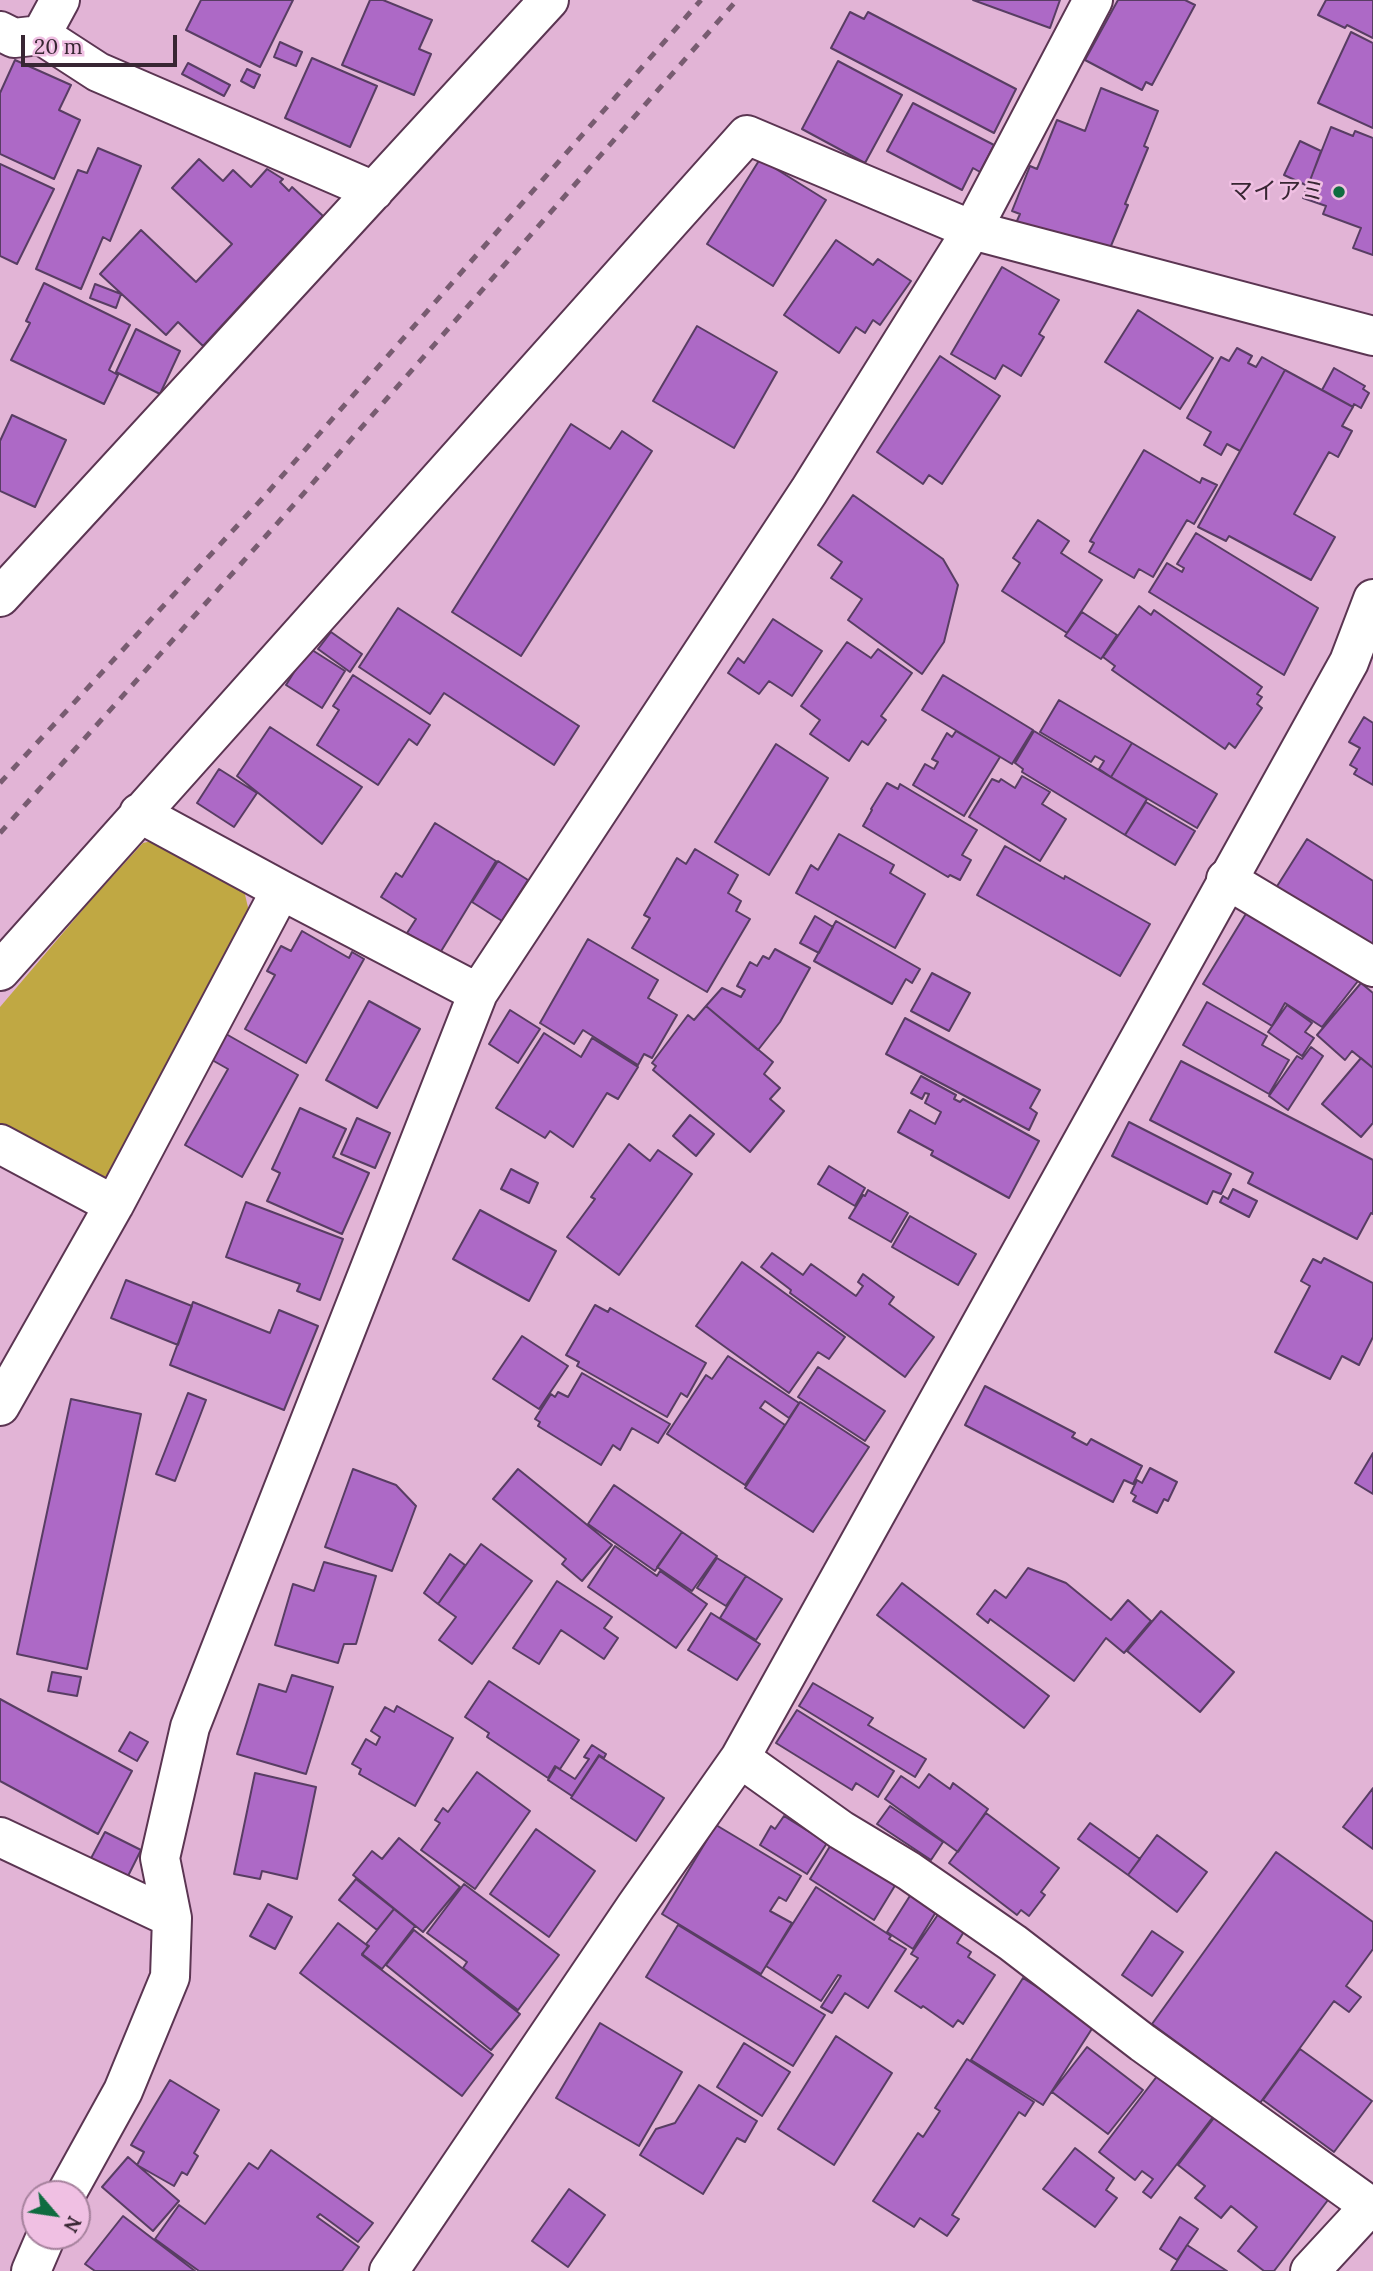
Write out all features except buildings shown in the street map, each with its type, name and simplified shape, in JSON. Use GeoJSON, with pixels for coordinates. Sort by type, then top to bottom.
{"type":"FeatureCollection","features":[{"type":"Feature","properties":{"kind":"street"},"geometry":{"type":"LineString","coordinates":[[41,35],[60,0]]}},
{"type":"Feature","properties":{"kind":"street"},"geometry":{"type":"LineString","coordinates":[[0,597],[549,0]]}},
{"type":"Feature","properties":{"kind":"street"},"geometry":{"type":"LineString","coordinates":[[74,2180],[123,2091],[170,1977],[172,1917],[160,1858],[190,1727],[478,993],[809,491],[972,230],[1093,0]]}},
{"type":"Feature","properties":{"kind":"street"},"geometry":{"type":"LineString","coordinates":[[0,31],[14,38],[41,35],[98,72],[374,191]]}},
{"type":"Feature","properties":{"kind":"street"},"geometry":{"type":"LineString","coordinates":[[0,971],[747,135],[972,230],[1373,335]]}},
{"type":"Feature","properties":{"kind":"street"},"geometry":{"type":"LineString","coordinates":[[389,2271],[636,1906],[740,1758],[1226,879],[1349,662],[1373,598]]}},
{"type":"Feature","properties":{"kind":"street"},"geometry":{"type":"LineString","coordinates":[[139,813],[478,993]]}},
{"type":"Feature","properties":{"kind":"street"},"geometry":{"type":"LineString","coordinates":[[1226,879],[1373,967]]}},
{"type":"Feature","properties":{"kind":"street"},"geometry":{"type":"LineString","coordinates":[[0,1406],[114,1205],[281,890]]}},
{"type":"Feature","properties":{"kind":"street"},"geometry":{"type":"LineString","coordinates":[[0,1144],[114,1205]]}},
{"type":"Feature","properties":{"kind":"street"},"geometry":{"type":"LineString","coordinates":[[740,1758],[841,1830],[909,1871],[1013,1943],[1143,2043],[1372,2205],[1310,2271]]}},
{"type":"Feature","properties":{"kind":"street"},"geometry":{"type":"LineString","coordinates":[[0,1837],[172,1917]]}},
{"type":"Feature","properties":{"kind":"street"},"geometry":{"type":"LineString","coordinates":[[31,2271],[40,2250]]}},
{"type":"Feature","properties":{"kind":"shaded area"},"geometry":{"type":"Polygon","coordinates":[[[166,838],[243,886],[250,916],[114,1174],[88,1181],[0,1135],[0,1007],[143,843],[166,838]]]}},
{"type":"Feature","properties":{"kind":"railway"},"geometry":{"type":"LineString","coordinates":[[0,783],[261,500],[701,0]]}},
{"type":"Feature","properties":{"kind":"railway"},"geometry":{"type":"LineString","coordinates":[[0,833],[282,518],[737,0]]}},
{"type":"Feature","properties":{"kind":"place","name":"マイアミ"},"geometry":{"type":"Point","coordinates":[1339,192]}}]}
